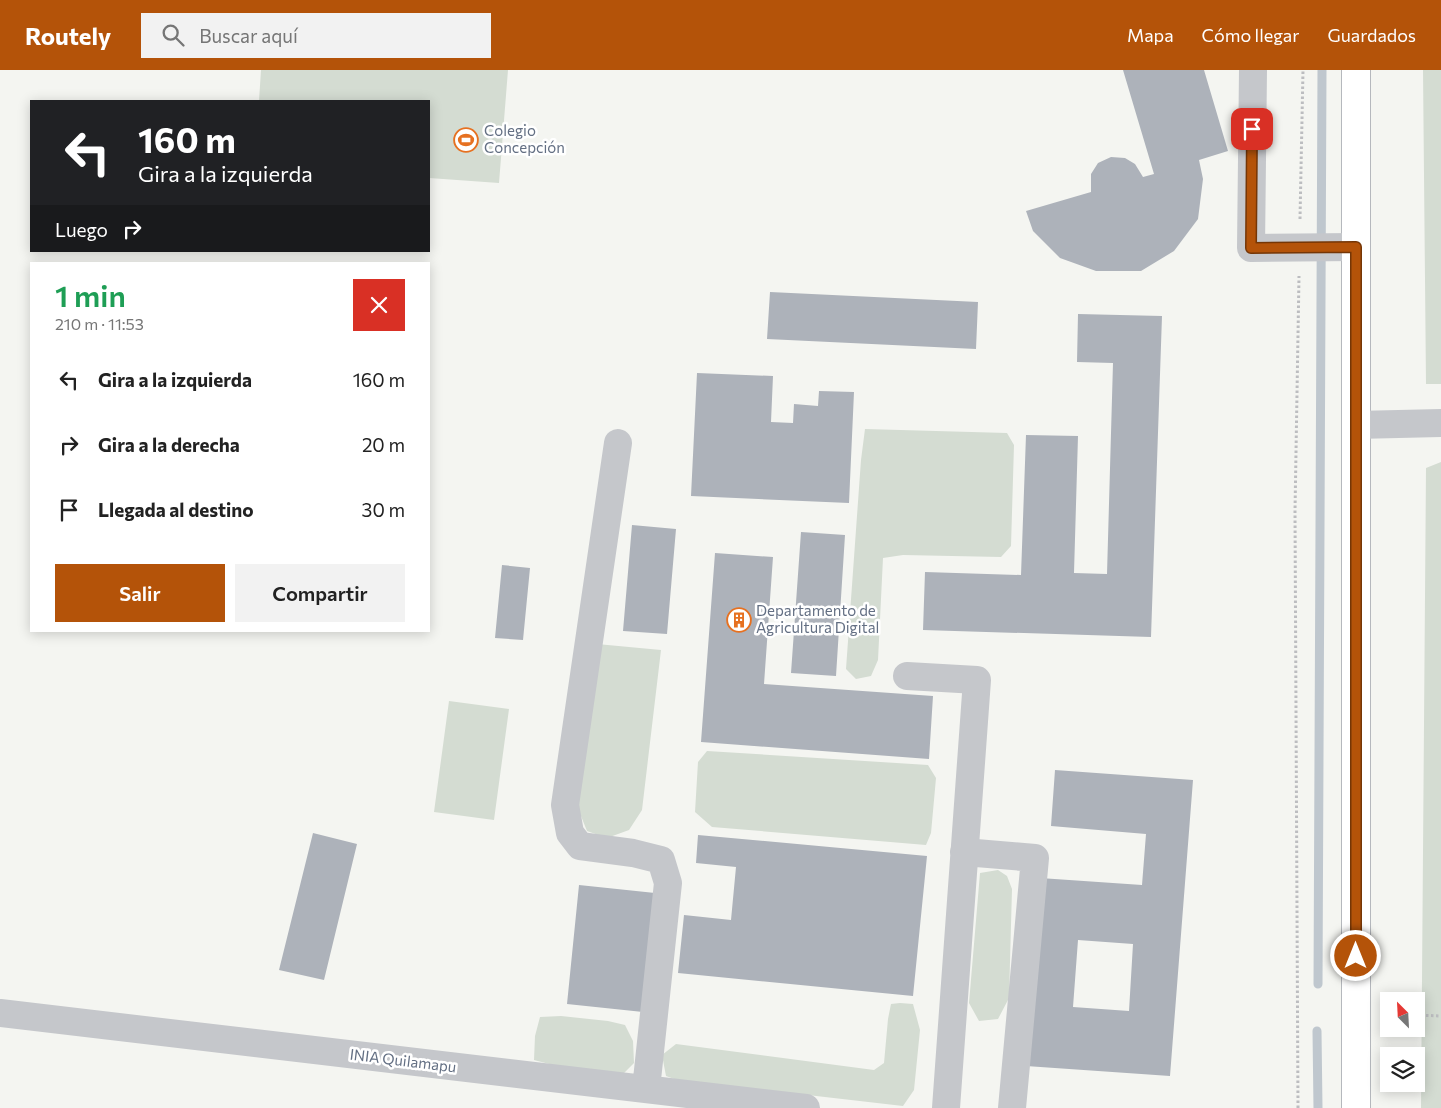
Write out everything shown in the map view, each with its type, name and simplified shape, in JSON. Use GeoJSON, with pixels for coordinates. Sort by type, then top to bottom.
{"type":"FeatureCollection","features":[{"type":"Feature","properties":{"kind":"main road"},"geometry":{"type":"LineString","coordinates":[[1356,70],[1325,247],[1356,425],[1356,1108]]}},
{"type":"Feature","properties":{"kind":"lane"},"geometry":{"type":"LineString","coordinates":[[1253,70],[1251,248],[1325,247]]}},
{"type":"Feature","properties":{"kind":"lane"},"geometry":{"type":"LineString","coordinates":[[1356,425],[1441,423]]}},
{"type":"Feature","properties":{"kind":"lane"},"geometry":{"type":"LineString","coordinates":[[618,443],[565,805],[570,833],[580,846],[633,853],[661,860],[668,883],[646,1089]]}},
{"type":"Feature","properties":{"kind":"lane"},"geometry":{"type":"LineString","coordinates":[[907,676],[977,680],[946,1108]]}},
{"type":"Feature","properties":{"kind":"lane"},"geometry":{"type":"LineString","coordinates":[[964,852],[1035,858],[1012,1108]]}},
{"type":"Feature","properties":{"kind":"lane","name":"INIA Quilamapu"},"geometry":{"type":"LineString","coordinates":[[0,1013],[806,1108]]}},
{"type":"Feature","properties":{"kind":"path"},"geometry":{"type":"LineString","coordinates":[[1298,1108],[1295,511],[1325,247],[1303,70]]}},
{"type":"Feature","properties":{"kind":"path"},"geometry":{"type":"LineString","coordinates":[[1425,1015],[1441,1016]]}},
{"type":"Feature","properties":{"kind":"shaded area","name":"Colegio Concepción"},"geometry":{"type":"Polygon","coordinates":[[[261,70],[508,70],[499,183],[430,178],[430,100],[259,100],[261,70]]]}},
{"type":"Feature","properties":{"kind":"shaded area"},"geometry":{"type":"Polygon","coordinates":[[[1423,70],[1441,70],[1441,384],[1426,384],[1423,70]]]}},
{"type":"Feature","properties":{"kind":"shaded area"},"geometry":{"type":"Polygon","coordinates":[[[865,429],[1007,433],[1014,445],[1011,546],[1001,557],[903,555],[883,558],[878,660],[871,676],[856,679],[846,669],[861,460],[865,429]]]}},
{"type":"Feature","properties":{"kind":"shaded area"},"geometry":{"type":"Polygon","coordinates":[[[1441,462],[1441,1108],[1421,1108],[1421,1092],[1425,1092],[1425,1047],[1421,1047],[1422,1038],[1425,1038],[1425,992],[1422,992],[1426,468],[1441,462]]]}},
{"type":"Feature","properties":{"kind":"shaded area"},"geometry":{"type":"Polygon","coordinates":[[[597,644],[661,650],[642,810],[629,830],[607,838],[587,831],[577,806],[597,644]]]}},
{"type":"Feature","properties":{"kind":"shaded area"},"geometry":{"type":"Polygon","coordinates":[[[449,701],[509,709],[494,820],[434,812],[449,701]]]}},
{"type":"Feature","properties":{"kind":"shaded area"},"geometry":{"type":"Polygon","coordinates":[[[707,751],[928,765],[936,778],[931,833],[926,845],[712,827],[695,812],[698,762],[707,751]]]}},
{"type":"Feature","properties":{"kind":"shaded area"},"geometry":{"type":"Polygon","coordinates":[[[998,870],[1007,876],[1012,889],[1009,998],[998,1019],[979,1021],[969,1003],[980,873],[998,870]]]}},
{"type":"Feature","properties":{"kind":"shaded area"},"geometry":{"type":"Polygon","coordinates":[[[891,1004],[913,1004],[920,1030],[914,1090],[903,1106],[677,1080],[666,1076],[662,1055],[676,1044],[874,1070],[884,1063],[891,1004]]]}},
{"type":"Feature","properties":{"kind":"shaded area"},"geometry":{"type":"Polygon","coordinates":[[[561,1016],[608,1021],[625,1025],[633,1041],[634,1063],[623,1074],[553,1065],[534,1060],[535,1036],[540,1017],[561,1016]]]}},
{"type":"Feature","properties":{"kind":"building"},"geometry":{"type":"Polygon","coordinates":[[[1123,70],[1204,70],[1228,151],[1199,160],[1203,179],[1198,219],[1174,251],[1141,271],[1096,271],[1060,258],[1033,231],[1026,211],[1091,192],[1091,174],[1098,163],[1111,157],[1125,158],[1135,164],[1143,177],[1154,174],[1123,70]]]}},
{"type":"Feature","properties":{"kind":"building"},"geometry":{"type":"Polygon","coordinates":[[[770,292],[978,302],[976,349],[767,339],[770,292]]]}},
{"type":"Feature","properties":{"kind":"building"},"geometry":{"type":"Polygon","coordinates":[[[1078,314],[1162,316],[1151,637],[923,630],[925,572],[1021,575],[1026,435],[1078,436],[1074,573],[1107,574],[1113,363],[1077,362],[1078,314]]]}},
{"type":"Feature","properties":{"kind":"building"},"geometry":{"type":"Polygon","coordinates":[[[697,373],[773,376],[771,422],[793,423],[794,404],[818,406],[819,391],[854,392],[849,503],[691,496],[697,373]]]}},
{"type":"Feature","properties":{"kind":"building"},"geometry":{"type":"Polygon","coordinates":[[[632,525],[676,529],[667,634],[623,631],[632,525]]]}},
{"type":"Feature","properties":{"kind":"building"},"geometry":{"type":"Polygon","coordinates":[[[801,532],[845,535],[836,676],[791,673],[801,532]]]}},
{"type":"Feature","properties":{"kind":"building","name":"Departamento de Agricultura Digital"},"geometry":{"type":"Polygon","coordinates":[[[715,553],[773,557],[764,684],[933,696],[929,759],[701,742],[715,553]]]}},
{"type":"Feature","properties":{"kind":"building"},"geometry":{"type":"Polygon","coordinates":[[[502,565],[530,568],[523,640],[495,638],[502,565]]]}},
{"type":"Feature","properties":{"kind":"building"},"geometry":{"type":"Polygon","coordinates":[[[1055,770],[1193,780],[1170,1076],[1026,1066],[1040,878],[1142,885],[1146,834],[1051,826],[1055,770]],[[1078,940],[1073,1007],[1129,1011],[1133,944],[1078,940]]]}},
{"type":"Feature","properties":{"kind":"building"},"geometry":{"type":"Polygon","coordinates":[[[313,833],[357,844],[324,980],[279,970],[313,833]]]}},
{"type":"Feature","properties":{"kind":"building"},"geometry":{"type":"Polygon","coordinates":[[[698,835],[927,856],[913,996],[678,973],[684,915],[731,920],[736,867],[696,863],[698,835]]]}},
{"type":"Feature","properties":{"kind":"building"},"geometry":{"type":"Polygon","coordinates":[[[579,885],[655,893],[643,1012],[567,1004],[579,885]]]}},
{"type":"Feature","properties":{"kind":"waterway"},"geometry":{"type":"LineString","coordinates":[[1318,984],[1322,70]]}},
{"type":"Feature","properties":{"kind":"waterway"},"geometry":{"type":"LineString","coordinates":[[1317,1031],[1318,1108]]}},
{"type":"Feature","properties":{"kind":"place","name":"Colegio Concepción"},"geometry":{"type":"Point","coordinates":[466,140]}},
{"type":"Feature","properties":{"kind":"place","name":"Departamento de Agricultura Digital"},"geometry":{"type":"Point","coordinates":[739,620]}},
{"type":"Feature","properties":{"kind":"route"},"geometry":{"type":"LineString","coordinates":[[1252,129],[1251,248],[1356,247],[1356,956]]}}]}
